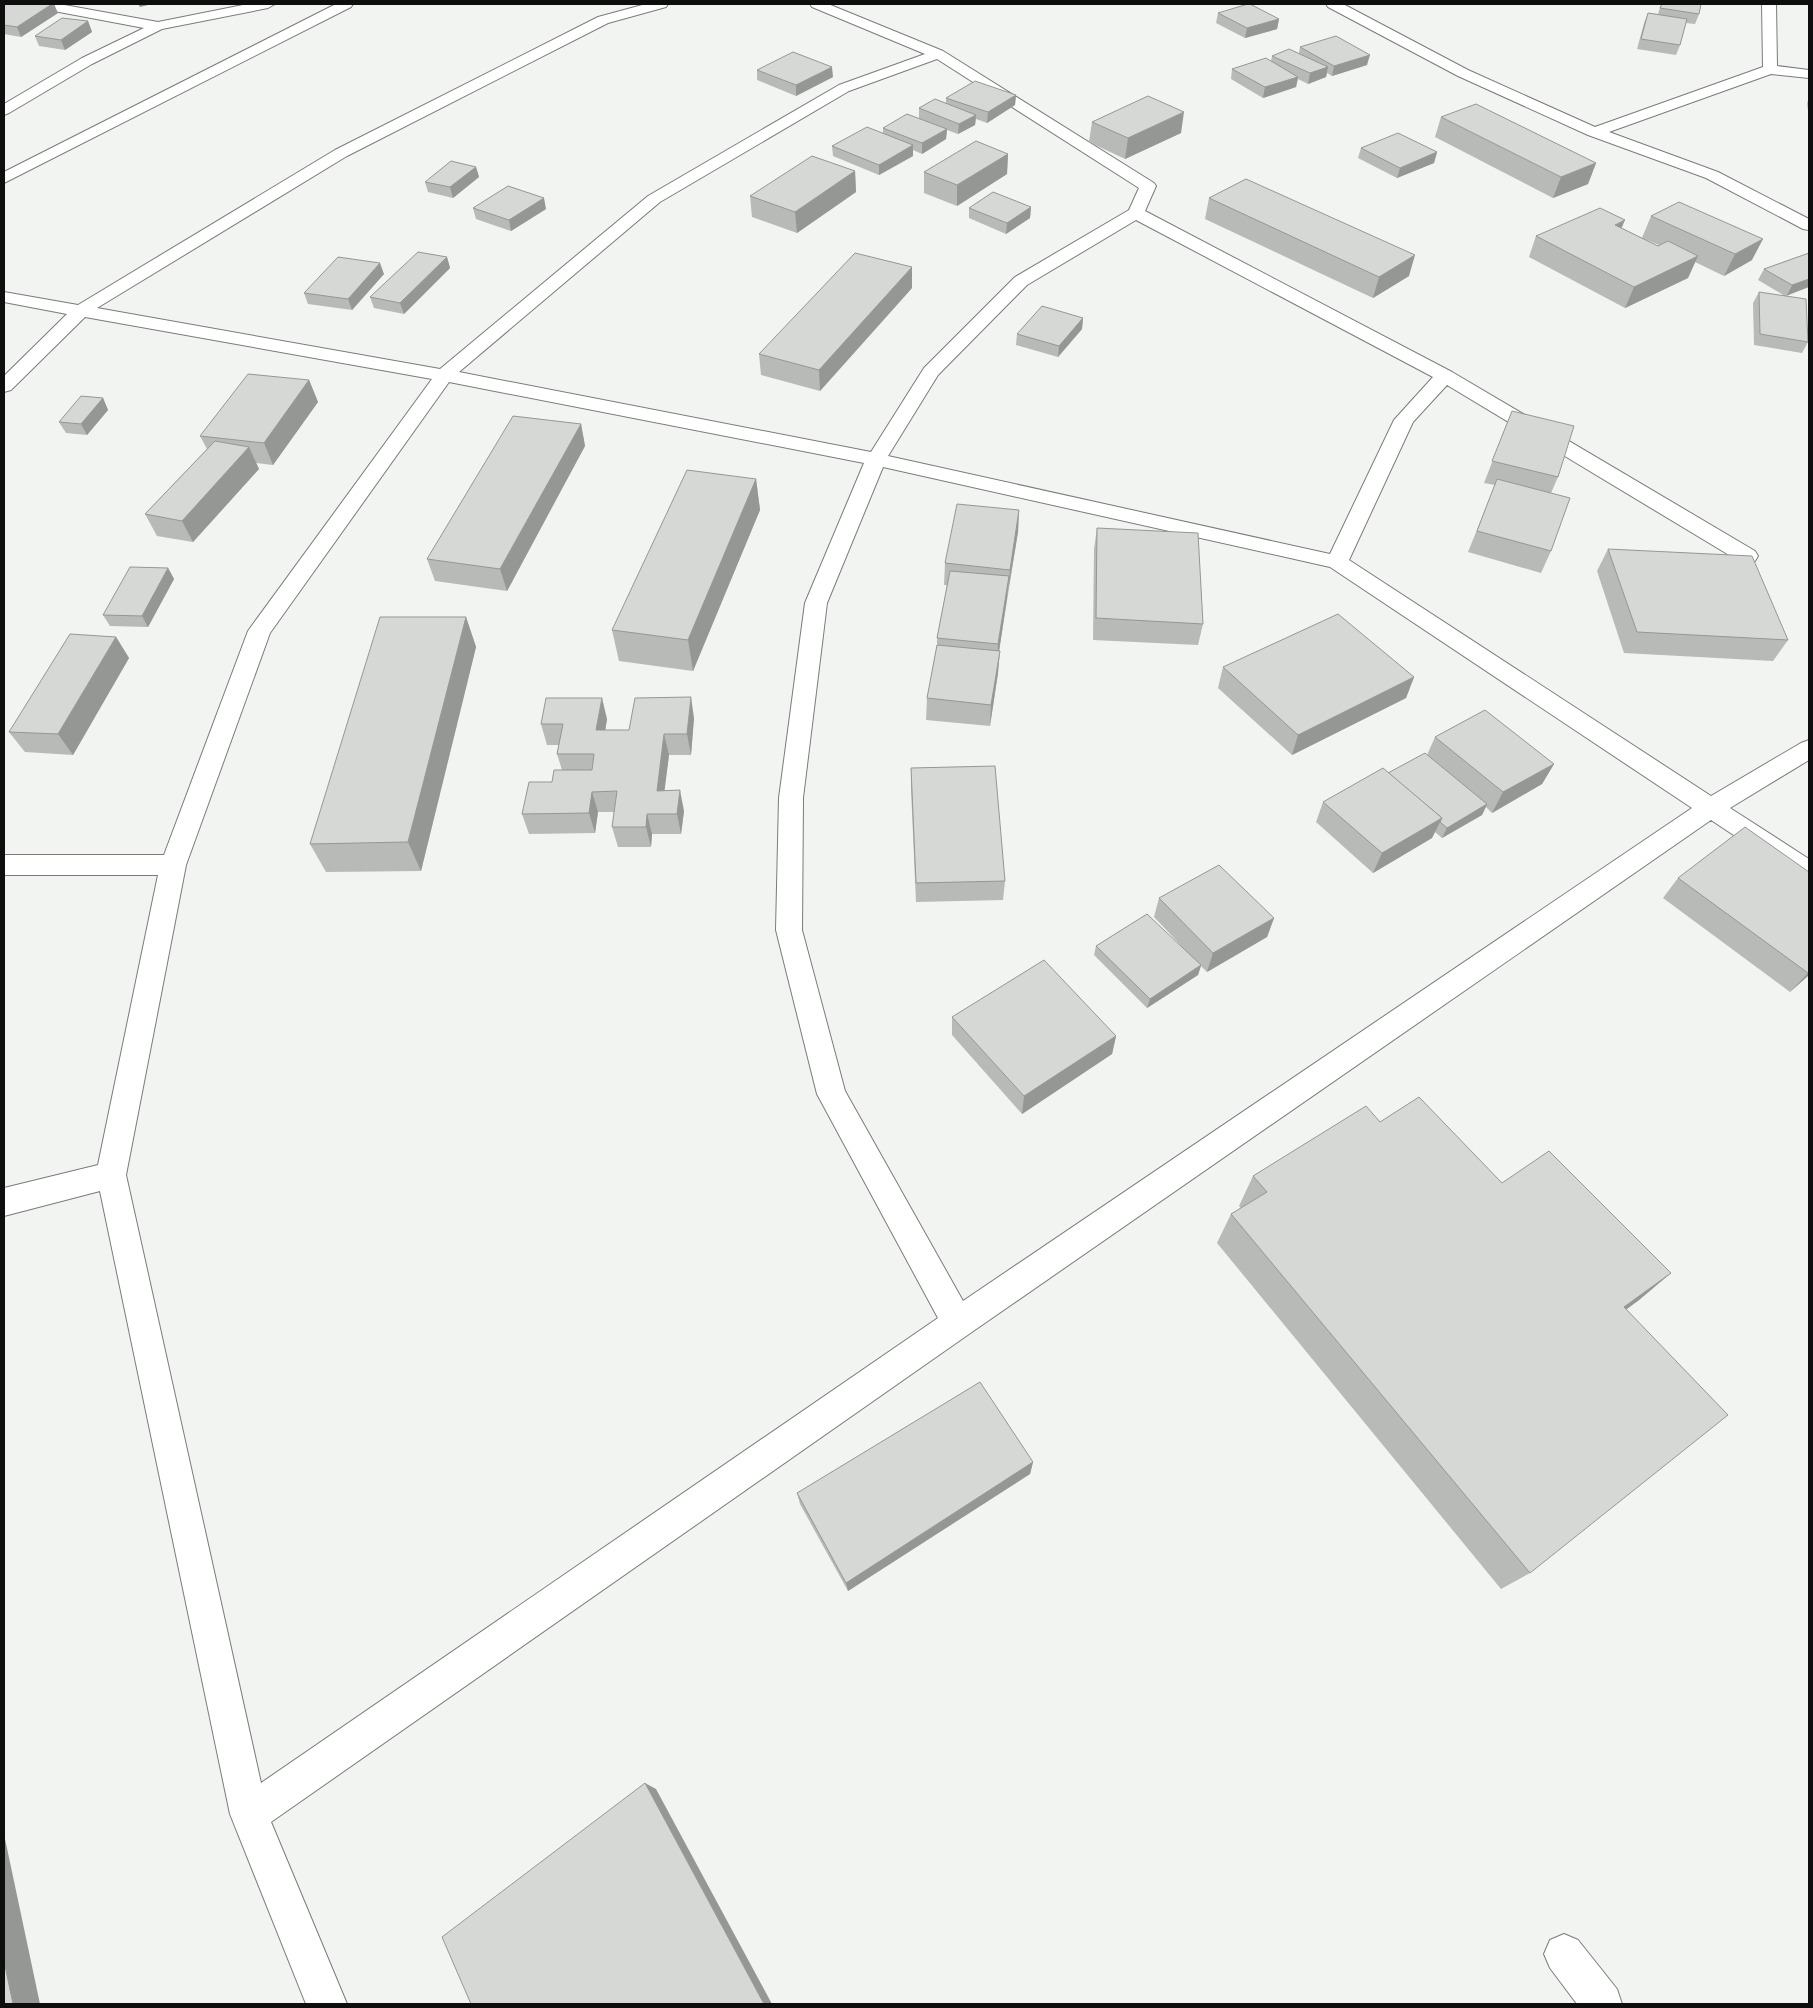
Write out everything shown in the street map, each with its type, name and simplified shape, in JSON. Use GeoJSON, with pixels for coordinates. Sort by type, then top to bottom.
{"type":"FeatureCollection","features":[{"type":"Feature","properties":{"kind":"street"},"geometry":{"type":"LineString","coordinates":[[38,4],[158,26]]}},
{"type":"Feature","properties":{"kind":"street"},"geometry":{"type":"LineString","coordinates":[[4,110],[87,61],[158,26],[268,4]]}},
{"type":"Feature","properties":{"kind":"street"},"geometry":{"type":"LineString","coordinates":[[4,178],[346,4]]}},
{"type":"Feature","properties":{"kind":"street"},"geometry":{"type":"LineString","coordinates":[[4,386],[80,310],[341,152],[603,20],[661,4]]}},
{"type":"Feature","properties":{"kind":"street"},"geometry":{"type":"LineString","coordinates":[[817,4],[938,54],[1148,186],[1136,213],[1021,282],[931,372],[876,459],[816,603],[791,798],[789,930],[830,1094],[958,1323]]}},
{"type":"Feature","properties":{"kind":"street"},"geometry":{"type":"LineString","coordinates":[[1333,4],[1464,72],[1594,132],[1712,175],[1809,225]]}},
{"type":"Feature","properties":{"kind":"street"},"geometry":{"type":"LineString","coordinates":[[1769,4],[1770,69]]}},
{"type":"Feature","properties":{"kind":"street"},"geometry":{"type":"LineString","coordinates":[[326,2004],[249,1814],[110,1175],[173,865],[259,631],[444,375],[654,200],[844,88],[938,54]]}},
{"type":"Feature","properties":{"kind":"street"},"geometry":{"type":"LineString","coordinates":[[1594,132],[1770,69],[1809,74]]}},
{"type":"Feature","properties":{"kind":"street"},"geometry":{"type":"LineString","coordinates":[[1136,213],[1445,376],[1746,556]]}},
{"type":"Feature","properties":{"kind":"street"},"geometry":{"type":"LineString","coordinates":[[4,297],[444,375],[876,459],[1337,562],[1809,872]]}},
{"type":"Feature","properties":{"kind":"street"},"geometry":{"type":"LineString","coordinates":[[1337,562],[1404,420],[1445,376]]}},
{"type":"Feature","properties":{"kind":"street"},"geometry":{"type":"LineString","coordinates":[[249,1814],[958,1323],[1712,807],[1809,749]]}},
{"type":"Feature","properties":{"kind":"street"},"geometry":{"type":"LineString","coordinates":[[4,865],[173,865]]}},
{"type":"Feature","properties":{"kind":"street"},"geometry":{"type":"LineString","coordinates":[[4,1202],[110,1175]]}},
{"type":"Feature","properties":{"kind":"street"},"geometry":{"type":"LineString","coordinates":[[1564,1954],[1602,2004]]}},
{"type":"Feature","properties":{"kind":"building"},"geometry":{"type":"Polygon","coordinates":[[[4,4],[52,4],[17,27],[4,25],[4,4]]]}},
{"type":"Feature","properties":{"kind":"building"},"geometry":{"type":"Polygon","coordinates":[[[1248,4],[1279,19],[1247,28],[1218,13],[1248,4]]]}},
{"type":"Feature","properties":{"kind":"building"},"geometry":{"type":"Polygon","coordinates":[[[1662,4],[1701,4],[1699,14],[1660,8],[1662,4]]]}},
{"type":"Feature","properties":{"kind":"building"},"geometry":{"type":"Polygon","coordinates":[[[1648,13],[1687,19],[1680,45],[1641,39],[1648,13]]]}},
{"type":"Feature","properties":{"kind":"building"},"geometry":{"type":"Polygon","coordinates":[[[62,18],[88,21],[61,40],[35,36],[62,18]]]}},
{"type":"Feature","properties":{"kind":"building"},"geometry":{"type":"Polygon","coordinates":[[[1336,36],[1370,55],[1334,66],[1300,47],[1336,36]]]}},
{"type":"Feature","properties":{"kind":"building"},"geometry":{"type":"Polygon","coordinates":[[[1289,49],[1328,67],[1310,73],[1272,56],[1289,49]]]}},
{"type":"Feature","properties":{"kind":"building"},"geometry":{"type":"Polygon","coordinates":[[[793,52],[832,67],[796,85],[757,70],[793,52]]]}},
{"type":"Feature","properties":{"kind":"building"},"geometry":{"type":"Polygon","coordinates":[[[1266,58],[1298,77],[1265,87],[1232,69],[1266,58]]]}},
{"type":"Feature","properties":{"kind":"building"},"geometry":{"type":"Polygon","coordinates":[[[975,81],[1016,95],[988,112],[946,98],[975,81]]]}},
{"type":"Feature","properties":{"kind":"building"},"geometry":{"type":"Polygon","coordinates":[[[1148,96],[1184,112],[1128,138],[1092,122],[1148,96]]]}},
{"type":"Feature","properties":{"kind":"building"},"geometry":{"type":"Polygon","coordinates":[[[935,99],[976,115],[959,124],[919,108],[935,99]]]}},
{"type":"Feature","properties":{"kind":"building"},"geometry":{"type":"Polygon","coordinates":[[[1476,104],[1596,163],[1561,177],[1441,117],[1476,104]]]}},
{"type":"Feature","properties":{"kind":"building"},"geometry":{"type":"Polygon","coordinates":[[[907,114],[947,129],[922,143],[883,128],[907,114]]]}},
{"type":"Feature","properties":{"kind":"building"},"geometry":{"type":"Polygon","coordinates":[[[867,127],[913,145],[879,165],[832,146],[867,127]]]}},
{"type":"Feature","properties":{"kind":"building"},"geometry":{"type":"Polygon","coordinates":[[[1398,133],[1437,152],[1400,168],[1361,148],[1398,133]]]}},
{"type":"Feature","properties":{"kind":"building"},"geometry":{"type":"Polygon","coordinates":[[[976,141],[1008,154],[957,185],[924,172],[976,141]]]}},
{"type":"Feature","properties":{"kind":"building"},"geometry":{"type":"Polygon","coordinates":[[[812,156],[855,171],[795,212],[750,196],[812,156]]]}},
{"type":"Feature","properties":{"kind":"building"},"geometry":{"type":"Polygon","coordinates":[[[451,161],[476,167],[450,187],[425,182],[451,161]]]}},
{"type":"Feature","properties":{"kind":"building"},"geometry":{"type":"Polygon","coordinates":[[[1246,179],[1415,255],[1379,277],[1209,198],[1246,179]]]}},
{"type":"Feature","properties":{"kind":"building"},"geometry":{"type":"Polygon","coordinates":[[[508,186],[544,198],[509,220],[473,208],[508,186]]]}},
{"type":"Feature","properties":{"kind":"building"},"geometry":{"type":"Polygon","coordinates":[[[993,192],[1031,207],[1007,223],[969,208],[993,192]]]}},
{"type":"Feature","properties":{"kind":"building"},"geometry":{"type":"Polygon","coordinates":[[[1679,202],[1763,239],[1735,254],[1651,216],[1679,202]]]}},
{"type":"Feature","properties":{"kind":"building"},"geometry":{"type":"Polygon","coordinates":[[[1600,208],[1625,220],[1615,225],[1658,246],[1668,241],[1698,256],[1634,287],[1536,236],[1600,208]]]}},
{"type":"Feature","properties":{"kind":"building"},"geometry":{"type":"Polygon","coordinates":[[[418,252],[447,257],[400,303],[370,297],[418,252]]]}},
{"type":"Feature","properties":{"kind":"building"},"geometry":{"type":"Polygon","coordinates":[[[855,253],[912,267],[819,370],[759,354],[855,253]]]}},
{"type":"Feature","properties":{"kind":"building"},"geometry":{"type":"Polygon","coordinates":[[[1809,253],[1809,279],[1792,285],[1764,269],[1809,253]]]}},
{"type":"Feature","properties":{"kind":"building"},"geometry":{"type":"Polygon","coordinates":[[[338,257],[380,263],[348,299],[304,293],[338,257]]]}},
{"type":"Feature","properties":{"kind":"building"},"geometry":{"type":"Polygon","coordinates":[[[1759,292],[1806,299],[1808,342],[1760,334],[1759,292]]]}},
{"type":"Feature","properties":{"kind":"building"},"geometry":{"type":"Polygon","coordinates":[[[1042,306],[1083,318],[1059,346],[1017,334],[1042,306]]]}},
{"type":"Feature","properties":{"kind":"building"},"geometry":{"type":"Polygon","coordinates":[[[248,374],[309,380],[264,443],[200,436],[248,374]]]}},
{"type":"Feature","properties":{"kind":"building"},"geometry":{"type":"Polygon","coordinates":[[[81,396],[103,398],[81,424],[59,422],[81,396]]]}},
{"type":"Feature","properties":{"kind":"building"},"geometry":{"type":"Polygon","coordinates":[[[1512,411],[1574,426],[1558,477],[1492,461],[1512,411]]]}},
{"type":"Feature","properties":{"kind":"building"},"geometry":{"type":"Polygon","coordinates":[[[513,416],[581,424],[500,569],[427,559],[513,416]]]}},
{"type":"Feature","properties":{"kind":"building"},"geometry":{"type":"Polygon","coordinates":[[[215,441],[249,447],[182,521],[145,514],[215,441]]]}},
{"type":"Feature","properties":{"kind":"building"},"geometry":{"type":"Polygon","coordinates":[[[687,470],[756,479],[688,640],[612,630],[687,470]]]}},
{"type":"Feature","properties":{"kind":"building"},"geometry":{"type":"Polygon","coordinates":[[[1497,479],[1570,498],[1551,551],[1477,531],[1497,479]]]}},
{"type":"Feature","properties":{"kind":"building"},"geometry":{"type":"Polygon","coordinates":[[[957,504],[1019,510],[1010,570],[945,563],[957,504]]]}},
{"type":"Feature","properties":{"kind":"building"},"geometry":{"type":"Polygon","coordinates":[[[1097,528],[1198,533],[1203,624],[1096,618],[1097,528]]]}},
{"type":"Feature","properties":{"kind":"building"},"geometry":{"type":"Polygon","coordinates":[[[1608,549],[1752,556],[1788,640],[1637,632],[1608,549]]]}},
{"type":"Feature","properties":{"kind":"building"},"geometry":{"type":"Polygon","coordinates":[[[130,567],[168,568],[142,616],[103,615],[130,567]]]}},
{"type":"Feature","properties":{"kind":"building"},"geometry":{"type":"Polygon","coordinates":[[[950,571],[1009,576],[998,644],[937,638],[950,571]]]}},
{"type":"Feature","properties":{"kind":"building"},"geometry":{"type":"Polygon","coordinates":[[[1338,614],[1414,677],[1298,735],[1223,667],[1338,614]]]}},
{"type":"Feature","properties":{"kind":"building"},"geometry":{"type":"Polygon","coordinates":[[[380,617],[466,617],[408,842],[310,844],[380,617]]]}},
{"type":"Feature","properties":{"kind":"building"},"geometry":{"type":"Polygon","coordinates":[[[70,634],[116,637],[58,734],[9,732],[70,634]]]}},
{"type":"Feature","properties":{"kind":"building"},"geometry":{"type":"Polygon","coordinates":[[[937,645],[1000,651],[991,705],[927,698],[937,645]]]}},
{"type":"Feature","properties":{"kind":"building"},"geometry":{"type":"Polygon","coordinates":[[[691,697],[687,734],[664,734],[657,791],[680,790],[677,814],[647,814],[646,827],[612,827],[617,791],[592,792],[589,813],[522,814],[529,782],[552,782],[554,770],[592,770],[594,754],[557,754],[563,724],[541,724],[546,698],[602,698],[596,730],[629,730],[635,698],[691,697]]]}},
{"type":"Feature","properties":{"kind":"building"},"geometry":{"type":"Polygon","coordinates":[[[1485,710],[1554,764],[1503,792],[1435,737],[1485,710]]]}},
{"type":"Feature","properties":{"kind":"building"},"geometry":{"type":"Polygon","coordinates":[[[1425,753],[1487,804],[1447,828],[1440,822],[1442,818],[1388,773],[1425,753]]]}},
{"type":"Feature","properties":{"kind":"building"},"geometry":{"type":"Polygon","coordinates":[[[995,766],[1005,881],[916,883],[911,768],[995,766]]]}},
{"type":"Feature","properties":{"kind":"building"},"geometry":{"type":"Polygon","coordinates":[[[1383,768],[1442,818],[1382,853],[1323,802],[1383,768]]]}},
{"type":"Feature","properties":{"kind":"building"},"geometry":{"type":"Polygon","coordinates":[[[1745,827],[1809,872],[1808,973],[1678,878],[1745,827]]]}},
{"type":"Feature","properties":{"kind":"building"},"geometry":{"type":"Polygon","coordinates":[[[1219,865],[1274,918],[1213,953],[1159,898],[1219,865]]]}},
{"type":"Feature","properties":{"kind":"building"},"geometry":{"type":"Polygon","coordinates":[[[1147,914],[1201,965],[1150,999],[1096,946],[1147,914]]]}},
{"type":"Feature","properties":{"kind":"building"},"geometry":{"type":"Polygon","coordinates":[[[1044,960],[1116,1036],[1024,1096],[952,1017],[1044,960]]]}},
{"type":"Feature","properties":{"kind":"building"},"geometry":{"type":"Polygon","coordinates":[[[1419,1097],[1502,1183],[1549,1151],[1671,1273],[1624,1307],[1728,1415],[1530,1573],[1231,1214],[1267,1192],[1253,1176],[1366,1106],[1380,1122],[1419,1097]]]}},
{"type":"Feature","properties":{"kind":"building"},"geometry":{"type":"Polygon","coordinates":[[[980,1382],[1033,1462],[846,1583],[797,1493],[980,1382]]]}},
{"type":"Feature","properties":{"kind":"building"},"geometry":{"type":"Polygon","coordinates":[[[645,1783],[764,2004],[471,2004],[442,1937],[645,1783]]]}},
{"type":"Feature","properties":{"kind":"building"},"geometry":{"type":"Polygon","coordinates":[[[4,1961],[13,2004],[4,2004],[4,1961]]]}}]}
